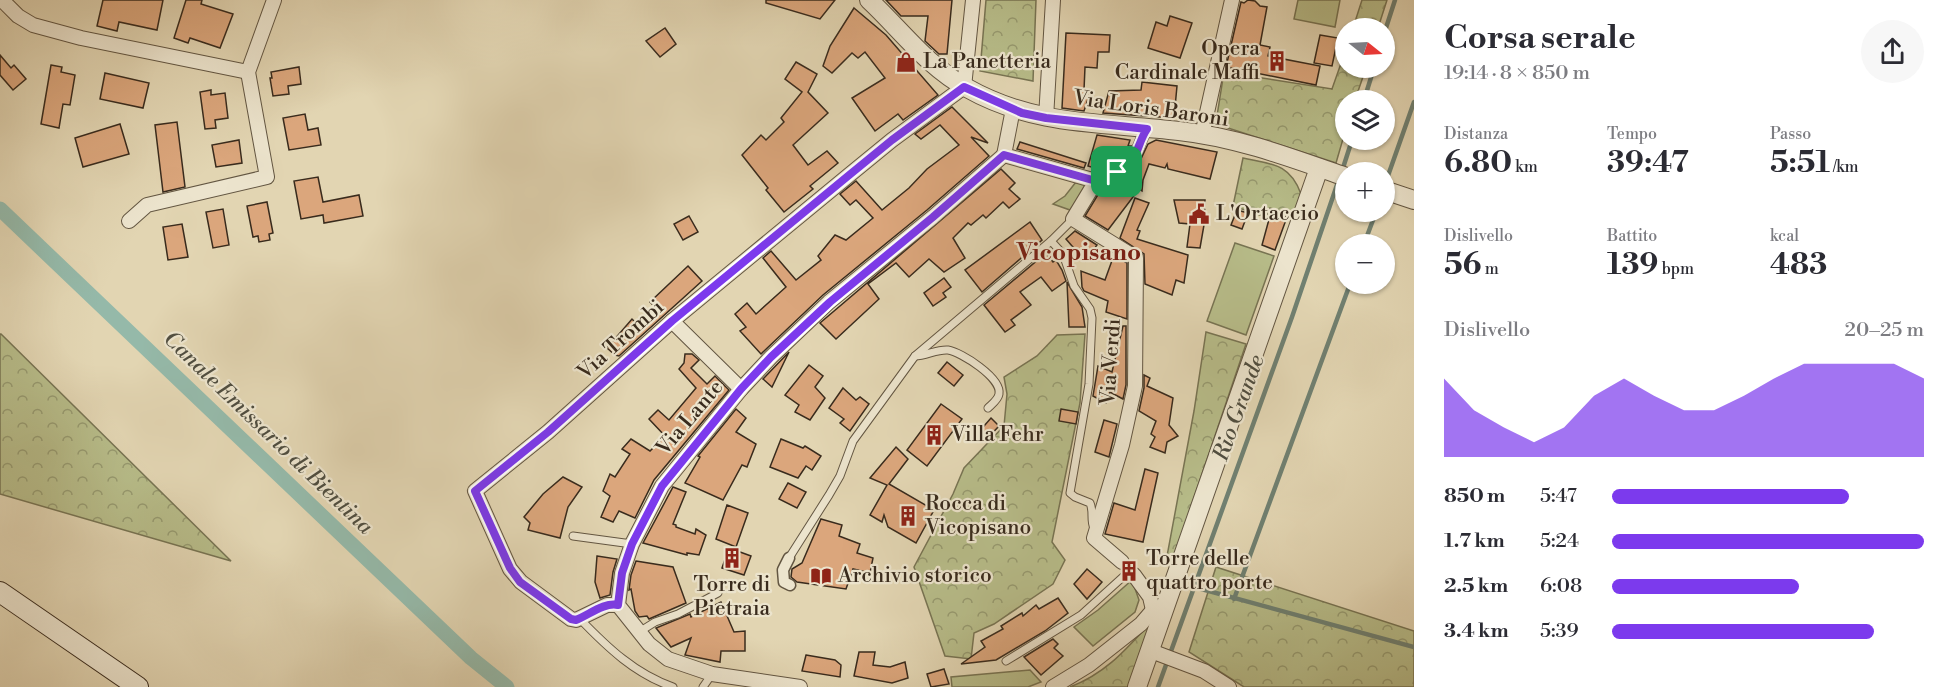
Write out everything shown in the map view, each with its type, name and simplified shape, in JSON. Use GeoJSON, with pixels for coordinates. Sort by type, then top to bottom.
{"type":"FeatureCollection","features":[{"type":"Feature","properties":{"kind":"main road"},"geometry":{"type":"LineString","coordinates":[[0,592],[138,687]]}},
{"type":"Feature","properties":{"kind":"street"},"geometry":{"type":"LineString","coordinates":[[2,0],[18,16],[33,25],[248,72]]}},
{"type":"Feature","properties":{"kind":"street"},"geometry":{"type":"LineString","coordinates":[[129,221],[147,205],[267,177],[248,72],[274,0]]}},
{"type":"Feature","properties":{"kind":"street","name":"Via Loris Baroni"},"geometry":{"type":"LineString","coordinates":[[869,0],[930,62],[964,87],[1013,109],[1046,118],[1202,135],[1261,150],[1333,173]]}},
{"type":"Feature","properties":{"kind":"street"},"geometry":{"type":"LineString","coordinates":[[964,87],[973,0]]}},
{"type":"Feature","properties":{"kind":"street"},"geometry":{"type":"LineString","coordinates":[[1046,118],[1053,0]]}},
{"type":"Feature","properties":{"kind":"street"},"geometry":{"type":"LineString","coordinates":[[1202,135],[1232,0]]}},
{"type":"Feature","properties":{"kind":"street","name":"Via Trombi"},"geometry":{"type":"LineString","coordinates":[[580,619],[571,619],[520,582],[510,568],[475,491],[548,432],[672,321],[892,140],[964,87]]}},
{"type":"Feature","properties":{"kind":"street"},"geometry":{"type":"LineString","coordinates":[[1013,109],[1004,155],[1096,181]]}},
{"type":"Feature","properties":{"kind":"street"},"geometry":{"type":"LineString","coordinates":[[1073,219],[1098,177],[1125,169],[1130,163],[1147,129]]}},
{"type":"Feature","properties":{"kind":"street","name":"Via Lante"},"geometry":{"type":"LineString","coordinates":[[618,605],[622,573],[632,544],[666,479],[741,389],[771,357],[830,302],[1004,155]]}},
{"type":"Feature","properties":{"kind":"street"},"geometry":{"type":"LineString","coordinates":[[1137,687],[1157,653],[1158,612],[1333,173]]}},
{"type":"Feature","properties":{"kind":"street"},"geometry":{"type":"LineString","coordinates":[[1395,194],[1414,200]]}},
{"type":"Feature","properties":{"kind":"street","name":"Via Verdi"},"geometry":{"type":"LineString","coordinates":[[1073,219],[1136,258],[1135,386],[1122,445],[1095,530]]}},
{"type":"Feature","properties":{"kind":"street"},"geometry":{"type":"LineString","coordinates":[[672,321],[741,389]]}},
{"type":"Feature","properties":{"kind":"street"},"geometry":{"type":"LineString","coordinates":[[1095,530],[1094,538],[1098,543],[1122,562]]}},
{"type":"Feature","properties":{"kind":"street"},"geometry":{"type":"LineString","coordinates":[[789,558],[783,575],[784,582],[790,585]]}},
{"type":"Feature","properties":{"kind":"street"},"geometry":{"type":"LineString","coordinates":[[1129,576],[1150,597],[1158,612]]}},
{"type":"Feature","properties":{"kind":"street"},"geometry":{"type":"LineString","coordinates":[[580,619],[612,603],[618,605],[649,644],[668,659],[712,674],[800,687]]}},
{"type":"Feature","properties":{"kind":"street"},"geometry":{"type":"LineString","coordinates":[[1053,687],[1089,665],[1158,612]]}},
{"type":"Feature","properties":{"kind":"street"},"geometry":{"type":"LineString","coordinates":[[1157,653],[1204,671],[1229,687]]}},
{"type":"Feature","properties":{"kind":"lane"},"geometry":{"type":"LineString","coordinates":[[789,558],[830,495],[853,441],[915,356],[1051,241],[1073,219]]}},
{"type":"Feature","properties":{"kind":"lane"},"geometry":{"type":"LineString","coordinates":[[1051,241],[1063,254],[1074,285],[1090,309],[1092,318],[1089,384],[1070,493],[1090,503],[1093,510],[1092,524],[1095,530]]}},
{"type":"Feature","properties":{"kind":"lane"},"geometry":{"type":"LineString","coordinates":[[915,356],[927,356],[949,350],[968,358],[998,385],[999,393],[996,400],[988,408]]}},
{"type":"Feature","properties":{"kind":"lane"},"geometry":{"type":"LineString","coordinates":[[573,537],[632,544]]}},
{"type":"Feature","properties":{"kind":"lane"},"geometry":{"type":"LineString","coordinates":[[1006,661],[1081,615],[1129,576]]}},
{"type":"Feature","properties":{"kind":"lane"},"geometry":{"type":"LineString","coordinates":[[639,632],[655,622],[678,614],[718,593]]}},
{"type":"Feature","properties":{"kind":"lane"},"geometry":{"type":"LineString","coordinates":[[580,619],[637,670],[649,678],[673,687]]}},
{"type":"Feature","properties":{"kind":"lane"},"geometry":{"type":"LineString","coordinates":[[703,687],[712,674]]}},
{"type":"Feature","properties":{"kind":"green space"},"geometry":{"type":"Polygon","coordinates":[[[986,0],[1036,0],[1033,81],[980,71],[986,0]]]}},
{"type":"Feature","properties":{"kind":"green space"},"geometry":{"type":"Polygon","coordinates":[[[1298,0],[1340,0],[1335,27],[1294,19],[1298,0]]]}},
{"type":"Feature","properties":{"kind":"green space"},"geometry":{"type":"Polygon","coordinates":[[[1362,0],[1387,0],[1381,18],[1356,18],[1362,0]]]}},
{"type":"Feature","properties":{"kind":"green space"},"geometry":{"type":"Polygon","coordinates":[[[1224,72],[1332,89],[1336,78],[1363,78],[1358,90],[1335,90],[1335,150],[1340,150],[1335,163],[1216,122],[1224,72]]]}},
{"type":"Feature","properties":{"kind":"green space"},"geometry":{"type":"Polygon","coordinates":[[[1243,158],[1271,164],[1291,176],[1301,194],[1294,216],[1270,208],[1266,217],[1233,206],[1243,158]]]}},
{"type":"Feature","properties":{"kind":"green space"},"geometry":{"type":"Polygon","coordinates":[[[1088,181],[1079,199],[1070,210],[1053,204],[1065,196],[1076,182],[1088,181]]]}},
{"type":"Feature","properties":{"kind":"green space"},"geometry":{"type":"Polygon","coordinates":[[[1235,243],[1274,256],[1246,335],[1207,321],[1235,243]]]}},
{"type":"Feature","properties":{"kind":"green space"},"geometry":{"type":"Polygon","coordinates":[[[1206,332],[1246,344],[1174,557],[1167,556],[1194,411],[1206,332]]]}},
{"type":"Feature","properties":{"kind":"green space"},"geometry":{"type":"Polygon","coordinates":[[[1,334],[231,561],[0,494],[1,334]]]}},
{"type":"Feature","properties":{"kind":"green space"},"geometry":{"type":"Polygon","coordinates":[[[1085,334],[1080,403],[1052,542],[1065,560],[1053,584],[994,624],[974,633],[971,659],[945,656],[914,567],[953,494],[964,468],[1004,426],[1007,394],[1004,377],[1037,356],[1057,335],[1085,334]]]}},
{"type":"Feature","properties":{"kind":"green space"},"geometry":{"type":"Polygon","coordinates":[[[1216,567],[1414,631],[1414,687],[1244,687],[1189,652],[1216,567]]]}},
{"type":"Feature","properties":{"kind":"green space"},"geometry":{"type":"Polygon","coordinates":[[[1132,580],[1139,600],[1135,612],[1093,646],[1074,627],[1098,610],[1132,580]]]}},
{"type":"Feature","properties":{"kind":"green space"},"geometry":{"type":"Polygon","coordinates":[[[1153,620],[1128,687],[1070,687],[1106,667],[1153,620]]]}},
{"type":"Feature","properties":{"kind":"green space"},"geometry":{"type":"Polygon","coordinates":[[[1030,670],[1041,682],[1028,687],[952,687],[951,677],[1030,670]]]}},
{"type":"Feature","properties":{"kind":"building"},"geometry":{"type":"Polygon","coordinates":[[[103,0],[163,0],[157,30],[119,22],[117,31],[97,26],[103,0]]]}},
{"type":"Feature","properties":{"kind":"building"},"geometry":{"type":"Polygon","coordinates":[[[186,0],[202,0],[201,4],[233,14],[220,48],[190,38],[188,43],[174,38],[186,0]]]}},
{"type":"Feature","properties":{"kind":"building"},"geometry":{"type":"Polygon","coordinates":[[[766,0],[835,0],[820,19],[766,3],[766,0]]]}},
{"type":"Feature","properties":{"kind":"building"},"geometry":{"type":"Polygon","coordinates":[[[886,0],[952,0],[947,54],[939,54],[925,41],[928,16],[901,16],[886,0]]]}},
{"type":"Feature","properties":{"kind":"building"},"geometry":{"type":"Polygon","coordinates":[[[1248,0],[1267,7],[1260,45],[1270,47],[1268,56],[1320,66],[1316,85],[1226,67],[1241,2],[1248,0]]]}},
{"type":"Feature","properties":{"kind":"building"},"geometry":{"type":"Polygon","coordinates":[[[854,8],[886,35],[938,95],[903,120],[898,114],[875,131],[852,98],[885,78],[865,52],[858,58],[852,53],[832,73],[823,66],[830,46],[854,8]]]}},
{"type":"Feature","properties":{"kind":"building"},"geometry":{"type":"Polygon","coordinates":[[[1170,16],[1192,23],[1180,58],[1148,48],[1156,22],[1167,26],[1170,16]]]}},
{"type":"Feature","properties":{"kind":"building"},"geometry":{"type":"Polygon","coordinates":[[[665,28],[676,44],[660,57],[646,41],[665,28]]]}},
{"type":"Feature","properties":{"kind":"building"},"geometry":{"type":"Polygon","coordinates":[[[1066,33],[1110,35],[1109,52],[1098,52],[1097,68],[1085,67],[1084,90],[1091,90],[1084,111],[1062,108],[1066,33]]]}},
{"type":"Feature","properties":{"kind":"building"},"geometry":{"type":"Polygon","coordinates":[[[1320,35],[1335,38],[1332,66],[1314,63],[1320,35]]]}},
{"type":"Feature","properties":{"kind":"building"},"geometry":{"type":"Polygon","coordinates":[[[0,55],[11,68],[14,65],[26,79],[13,90],[0,75],[0,55]]]}},
{"type":"Feature","properties":{"kind":"building"},"geometry":{"type":"Polygon","coordinates":[[[796,62],[817,74],[808,92],[828,113],[793,145],[808,165],[827,151],[838,163],[810,186],[813,189],[784,212],[742,155],[761,135],[766,140],[784,122],[781,118],[802,92],[785,79],[796,62]]]}},
{"type":"Feature","properties":{"kind":"building"},"geometry":{"type":"Polygon","coordinates":[[[51,65],[62,67],[61,72],[75,75],[70,105],[63,104],[59,128],[41,124],[51,65]]]}},
{"type":"Feature","properties":{"kind":"building"},"geometry":{"type":"Polygon","coordinates":[[[299,67],[301,84],[288,86],[289,94],[273,96],[271,72],[299,67]]]}},
{"type":"Feature","properties":{"kind":"building"},"geometry":{"type":"Polygon","coordinates":[[[105,73],[149,83],[143,108],[100,99],[105,73]]]}},
{"type":"Feature","properties":{"kind":"building"},"geometry":{"type":"Polygon","coordinates":[[[1142,82],[1177,86],[1174,118],[1103,113],[1109,91],[1141,90],[1142,82]]]}},
{"type":"Feature","properties":{"kind":"building"},"geometry":{"type":"Polygon","coordinates":[[[211,90],[211,95],[225,93],[228,118],[215,120],[216,128],[205,129],[200,92],[211,90]]]}},
{"type":"Feature","properties":{"kind":"building"},"geometry":{"type":"Polygon","coordinates":[[[952,107],[988,143],[971,137],[989,156],[823,295],[761,354],[740,331],[746,327],[735,314],[747,303],[756,314],[786,287],[763,258],[771,251],[796,280],[821,260],[818,256],[835,235],[846,240],[873,218],[856,200],[850,205],[840,194],[856,181],[882,210],[909,188],[927,169],[959,145],[940,125],[921,139],[915,134],[952,107]]]}},
{"type":"Feature","properties":{"kind":"building"},"geometry":{"type":"Polygon","coordinates":[[[305,114],[308,130],[318,128],[321,145],[289,150],[283,118],[305,114]]]}},
{"type":"Feature","properties":{"kind":"building"},"geometry":{"type":"Polygon","coordinates":[[[177,122],[185,187],[163,192],[155,125],[177,122]]]}},
{"type":"Feature","properties":{"kind":"building"},"geometry":{"type":"Polygon","coordinates":[[[120,124],[129,154],[83,167],[75,138],[120,124]]]}},
{"type":"Feature","properties":{"kind":"building"},"geometry":{"type":"Polygon","coordinates":[[[1097,135],[1130,140],[1128,146],[1131,146],[1121,162],[1098,169],[1088,166],[1097,135]]]}},
{"type":"Feature","properties":{"kind":"building"},"geometry":{"type":"Polygon","coordinates":[[[239,140],[242,163],[216,167],[212,145],[239,140]]]}},
{"type":"Feature","properties":{"kind":"building"},"geometry":{"type":"Polygon","coordinates":[[[1156,140],[1217,152],[1210,179],[1168,169],[1167,164],[1165,168],[1149,164],[1142,191],[1139,189],[1108,230],[1085,216],[1105,183],[1131,173],[1139,163],[1148,144],[1156,140]]]}},
{"type":"Feature","properties":{"kind":"building"},"geometry":{"type":"Polygon","coordinates":[[[1020,142],[1086,163],[1084,168],[1017,149],[1020,142]]]}},
{"type":"Feature","properties":{"kind":"building"},"geometry":{"type":"Polygon","coordinates":[[[1001,169],[1015,183],[1009,189],[1020,199],[1009,208],[1003,202],[986,218],[983,215],[971,225],[968,223],[953,238],[965,258],[944,272],[929,259],[909,277],[896,263],[868,284],[879,299],[836,339],[820,323],[1001,169]]]}},
{"type":"Feature","properties":{"kind":"building"},"geometry":{"type":"Polygon","coordinates":[[[318,177],[323,202],[359,195],[363,216],[324,223],[323,215],[301,219],[294,181],[318,177]]]}},
{"type":"Feature","properties":{"kind":"building"},"geometry":{"type":"Polygon","coordinates":[[[1135,198],[1149,203],[1137,230],[1140,231],[1137,239],[1188,255],[1184,283],[1176,280],[1172,295],[1145,284],[1144,254],[1120,238],[1135,198]]]}},
{"type":"Feature","properties":{"kind":"building"},"geometry":{"type":"Polygon","coordinates":[[[1174,200],[1205,200],[1200,248],[1187,247],[1190,224],[1179,223],[1174,200]]]}},
{"type":"Feature","properties":{"kind":"building"},"geometry":{"type":"Polygon","coordinates":[[[267,202],[273,233],[269,234],[270,240],[259,242],[258,236],[253,237],[247,206],[267,202]]]}},
{"type":"Feature","properties":{"kind":"building"},"geometry":{"type":"Polygon","coordinates":[[[223,209],[229,245],[213,248],[206,212],[223,209]]]}},
{"type":"Feature","properties":{"kind":"building"},"geometry":{"type":"Polygon","coordinates":[[[1237,210],[1248,213],[1242,229],[1231,225],[1237,210]]]}},
{"type":"Feature","properties":{"kind":"building"},"geometry":{"type":"Polygon","coordinates":[[[1271,212],[1287,217],[1275,250],[1262,245],[1271,212]]]}},
{"type":"Feature","properties":{"kind":"building"},"geometry":{"type":"Polygon","coordinates":[[[689,216],[698,232],[683,240],[674,224],[689,216]]]}},
{"type":"Feature","properties":{"kind":"building"},"geometry":{"type":"Polygon","coordinates":[[[1030,222],[1042,240],[982,292],[965,270],[1030,222]]]}},
{"type":"Feature","properties":{"kind":"building"},"geometry":{"type":"Polygon","coordinates":[[[182,224],[188,257],[168,260],[163,227],[182,224]]]}},
{"type":"Feature","properties":{"kind":"building"},"geometry":{"type":"Polygon","coordinates":[[[1075,231],[1097,245],[1085,261],[1066,239],[1075,231]]]}},
{"type":"Feature","properties":{"kind":"building"},"geometry":{"type":"Polygon","coordinates":[[[1046,253],[1053,262],[1056,260],[1066,281],[1052,291],[1041,277],[1020,292],[1031,305],[1011,320],[1015,325],[1005,332],[984,305],[1046,253]]]}},
{"type":"Feature","properties":{"kind":"building"},"geometry":{"type":"Polygon","coordinates":[[[1114,255],[1127,263],[1127,319],[1106,312],[1108,301],[1084,291],[1082,287],[1081,271],[1105,280],[1114,255]]]}},
{"type":"Feature","properties":{"kind":"building"},"geometry":{"type":"Polygon","coordinates":[[[688,266],[702,281],[619,356],[607,348],[632,319],[637,324],[655,307],[650,302],[688,266]]]}},
{"type":"Feature","properties":{"kind":"building"},"geometry":{"type":"Polygon","coordinates":[[[944,278],[951,287],[943,293],[946,297],[933,306],[924,293],[944,278]]]}},
{"type":"Feature","properties":{"kind":"building"},"geometry":{"type":"Polygon","coordinates":[[[1067,282],[1082,307],[1085,327],[1069,327],[1067,282]]]}},
{"type":"Feature","properties":{"kind":"building"},"geometry":{"type":"Polygon","coordinates":[[[1123,326],[1126,326],[1126,385],[1123,399],[1110,392],[1106,403],[1093,396],[1098,366],[1112,372],[1123,326]]]}},
{"type":"Feature","properties":{"kind":"building"},"geometry":{"type":"Polygon","coordinates":[[[789,352],[772,387],[763,379],[789,352]]]}},
{"type":"Feature","properties":{"kind":"building"},"geometry":{"type":"Polygon","coordinates":[[[685,354],[692,354],[699,360],[691,368],[707,384],[715,376],[729,390],[654,480],[635,518],[619,511],[613,522],[601,517],[610,496],[603,491],[610,474],[615,477],[630,454],[622,449],[631,439],[650,451],[665,436],[649,419],[658,410],[669,420],[696,388],[679,369],[684,363],[685,354]]]}},
{"type":"Feature","properties":{"kind":"building"},"geometry":{"type":"Polygon","coordinates":[[[947,362],[963,375],[954,386],[938,373],[947,362]]]}},
{"type":"Feature","properties":{"kind":"building"},"geometry":{"type":"Polygon","coordinates":[[[809,365],[823,376],[815,387],[825,398],[810,420],[795,412],[799,405],[785,395],[809,365]]]}},
{"type":"Feature","properties":{"kind":"building"},"geometry":{"type":"Polygon","coordinates":[[[1144,375],[1150,378],[1147,386],[1173,398],[1169,425],[1178,436],[1167,442],[1165,453],[1150,447],[1155,437],[1151,434],[1156,421],[1139,411],[1144,375]]]}},
{"type":"Feature","properties":{"kind":"building"},"geometry":{"type":"Polygon","coordinates":[[[843,388],[856,400],[860,397],[869,404],[850,431],[840,423],[844,419],[829,408],[843,388]]]}},
{"type":"Feature","properties":{"kind":"building","name":"Villa Fehr"},"geometry":{"type":"Polygon","coordinates":[[[941,404],[962,419],[927,466],[907,450],[941,404]]]}},
{"type":"Feature","properties":{"kind":"building"},"geometry":{"type":"Polygon","coordinates":[[[736,409],[746,418],[736,432],[756,444],[747,467],[742,465],[723,500],[685,483],[700,457],[698,456],[736,409]]]}},
{"type":"Feature","properties":{"kind":"building"},"geometry":{"type":"Polygon","coordinates":[[[1061,409],[1078,412],[1076,424],[1059,421],[1061,409]]]}},
{"type":"Feature","properties":{"kind":"building"},"geometry":{"type":"Polygon","coordinates":[[[991,418],[999,426],[985,441],[977,434],[991,418]]]}},
{"type":"Feature","properties":{"kind":"building"},"geometry":{"type":"Polygon","coordinates":[[[1104,420],[1117,424],[1109,457],[1095,452],[1104,420]]]}},
{"type":"Feature","properties":{"kind":"building"},"geometry":{"type":"Polygon","coordinates":[[[781,439],[803,448],[805,446],[821,456],[812,470],[806,466],[798,478],[770,467],[781,439]]]}},
{"type":"Feature","properties":{"kind":"building"},"geometry":{"type":"Polygon","coordinates":[[[896,447],[908,459],[889,484],[934,510],[916,543],[888,527],[884,515],[882,522],[870,515],[887,485],[870,478],[896,447]]]}},
{"type":"Feature","properties":{"kind":"building"},"geometry":{"type":"Polygon","coordinates":[[[1145,469],[1158,473],[1143,542],[1105,534],[1114,503],[1135,510],[1145,469]]]}},
{"type":"Feature","properties":{"kind":"building"},"geometry":{"type":"Polygon","coordinates":[[[563,477],[582,487],[568,507],[560,538],[528,530],[530,523],[524,517],[543,494],[563,477]]]}},
{"type":"Feature","properties":{"kind":"building"},"geometry":{"type":"Polygon","coordinates":[[[788,483],[806,492],[797,508],[779,499],[788,483]]]}},
{"type":"Feature","properties":{"kind":"building"},"geometry":{"type":"Polygon","coordinates":[[[673,487],[686,492],[673,524],[695,534],[696,529],[706,535],[699,555],[687,553],[687,555],[643,543],[673,487]]]}},
{"type":"Feature","properties":{"kind":"building"},"geometry":{"type":"Polygon","coordinates":[[[727,505],[748,513],[736,547],[716,539],[727,505]]]}},
{"type":"Feature","properties":{"kind":"building"},"geometry":{"type":"Polygon","coordinates":[[[821,519],[842,525],[839,536],[860,544],[857,553],[873,558],[870,573],[853,569],[846,589],[797,582],[791,577],[792,569],[802,563],[821,519]]]}},
{"type":"Feature","properties":{"kind":"building"},"geometry":{"type":"Polygon","coordinates":[[[729,548],[751,556],[744,575],[722,568],[729,548]]]}},
{"type":"Feature","properties":{"kind":"building"},"geometry":{"type":"Polygon","coordinates":[[[597,556],[617,559],[610,595],[600,598],[595,582],[597,556]]]}},
{"type":"Feature","properties":{"kind":"building"},"geometry":{"type":"Polygon","coordinates":[[[636,561],[673,567],[686,603],[649,619],[647,616],[639,617],[635,611],[631,589],[629,590],[636,561]]]}},
{"type":"Feature","properties":{"kind":"building"},"geometry":{"type":"Polygon","coordinates":[[[1087,569],[1102,582],[1087,599],[1074,584],[1087,569]]]}},
{"type":"Feature","properties":{"kind":"building"},"geometry":{"type":"Polygon","coordinates":[[[1058,598],[1068,613],[1045,631],[996,660],[961,664],[985,647],[981,641],[1003,629],[1001,626],[1022,613],[1023,616],[1036,605],[1039,609],[1058,598]]]}},
{"type":"Feature","properties":{"kind":"building"},"geometry":{"type":"Polygon","coordinates":[[[721,602],[734,632],[745,631],[745,651],[721,651],[720,662],[685,655],[691,638],[671,647],[656,628],[690,614],[691,617],[721,602]]]}},
{"type":"Feature","properties":{"kind":"building"},"geometry":{"type":"Polygon","coordinates":[[[1053,639],[1058,644],[1054,648],[1063,656],[1041,675],[1024,657],[1053,639]]]}},
{"type":"Feature","properties":{"kind":"building"},"geometry":{"type":"Polygon","coordinates":[[[859,652],[875,652],[873,665],[890,667],[905,662],[908,678],[892,683],[854,676],[859,652]]]}},
{"type":"Feature","properties":{"kind":"building"},"geometry":{"type":"Polygon","coordinates":[[[806,655],[835,660],[841,665],[840,677],[802,671],[806,655]]]}},
{"type":"Feature","properties":{"kind":"building"},"geometry":{"type":"Polygon","coordinates":[[[944,669],[949,684],[931,687],[927,674],[944,669]]]}},
{"type":"Feature","properties":{"kind":"waterway","name":"Rio Grande"},"geometry":{"type":"LineString","coordinates":[[1389,18],[1395,0]]}},
{"type":"Feature","properties":{"kind":"waterway","name":"Rio Grande"},"geometry":{"type":"LineString","coordinates":[[1367,90],[1371,78]]}},
{"type":"Feature","properties":{"kind":"waterway"},"geometry":{"type":"LineString","coordinates":[[1393,162],[1414,102]]}},
{"type":"Feature","properties":{"kind":"waterway","name":"Rio Grande"},"geometry":{"type":"LineString","coordinates":[[1345,162],[1349,150]]}},
{"type":"Feature","properties":{"kind":"waterway","name":"Rio Grande"},"geometry":{"type":"LineString","coordinates":[[1158,687],[1292,317],[1335,191]]}},
{"type":"Feature","properties":{"kind":"waterway","name":"Canale Emissario di Bientina"},"geometry":{"type":"LineString","coordinates":[[0,209],[471,658],[507,687]]}},
{"type":"Feature","properties":{"kind":"waterway"},"geometry":{"type":"LineString","coordinates":[[1368,234],[1372,222]]}},
{"type":"Feature","properties":{"kind":"waterway"},"geometry":{"type":"LineString","coordinates":[[1234,599],[1346,294]]}},
{"type":"Feature","properties":{"kind":"waterway"},"geometry":{"type":"LineString","coordinates":[[1194,587],[1414,647]]}},
{"type":"Feature","properties":{"kind":"place","name":"Opera Cardinale Maffi"},"geometry":{"type":"Point","coordinates":[1277,61]}},
{"type":"Feature","properties":{"kind":"place","name":"La Panetteria"},"geometry":{"type":"Point","coordinates":[906,62]}},
{"type":"Feature","properties":{"kind":"place","name":"L'Ortaccio"},"geometry":{"type":"Point","coordinates":[1199,214]}},
{"type":"Feature","properties":{"kind":"place","name":"Villa Fehr"},"geometry":{"type":"Point","coordinates":[934,435]}},
{"type":"Feature","properties":{"kind":"place","name":"Rocca di Vicopisano"},"geometry":{"type":"Point","coordinates":[908,516]}},
{"type":"Feature","properties":{"kind":"place","name":"Torre di Pietraia"},"geometry":{"type":"Point","coordinates":[732,558]}},
{"type":"Feature","properties":{"kind":"place","name":"Torre delle quattro porte"},"geometry":{"type":"Point","coordinates":[1129,571]}},
{"type":"Feature","properties":{"kind":"place","name":"Archivio storico"},"geometry":{"type":"Point","coordinates":[821,576]}},
{"type":"Feature","properties":{"kind":"district","name":"Vicopisano"},"geometry":{"type":"Point","coordinates":[1079,253]}},
{"type":"Feature","properties":{"kind":"route"},"geometry":{"type":"LineString","coordinates":[[964,87],[1022,113],[1046,118],[1147,129],[1130,163],[1125,169],[1117,172],[1104,174],[1096,181],[1004,155],[830,302],[771,357],[741,389],[666,479],[632,544],[620,580],[618,605],[612,603],[576,620],[571,619],[520,582],[510,568],[475,491],[548,432],[672,321],[892,140],[964,87]]}}]}
